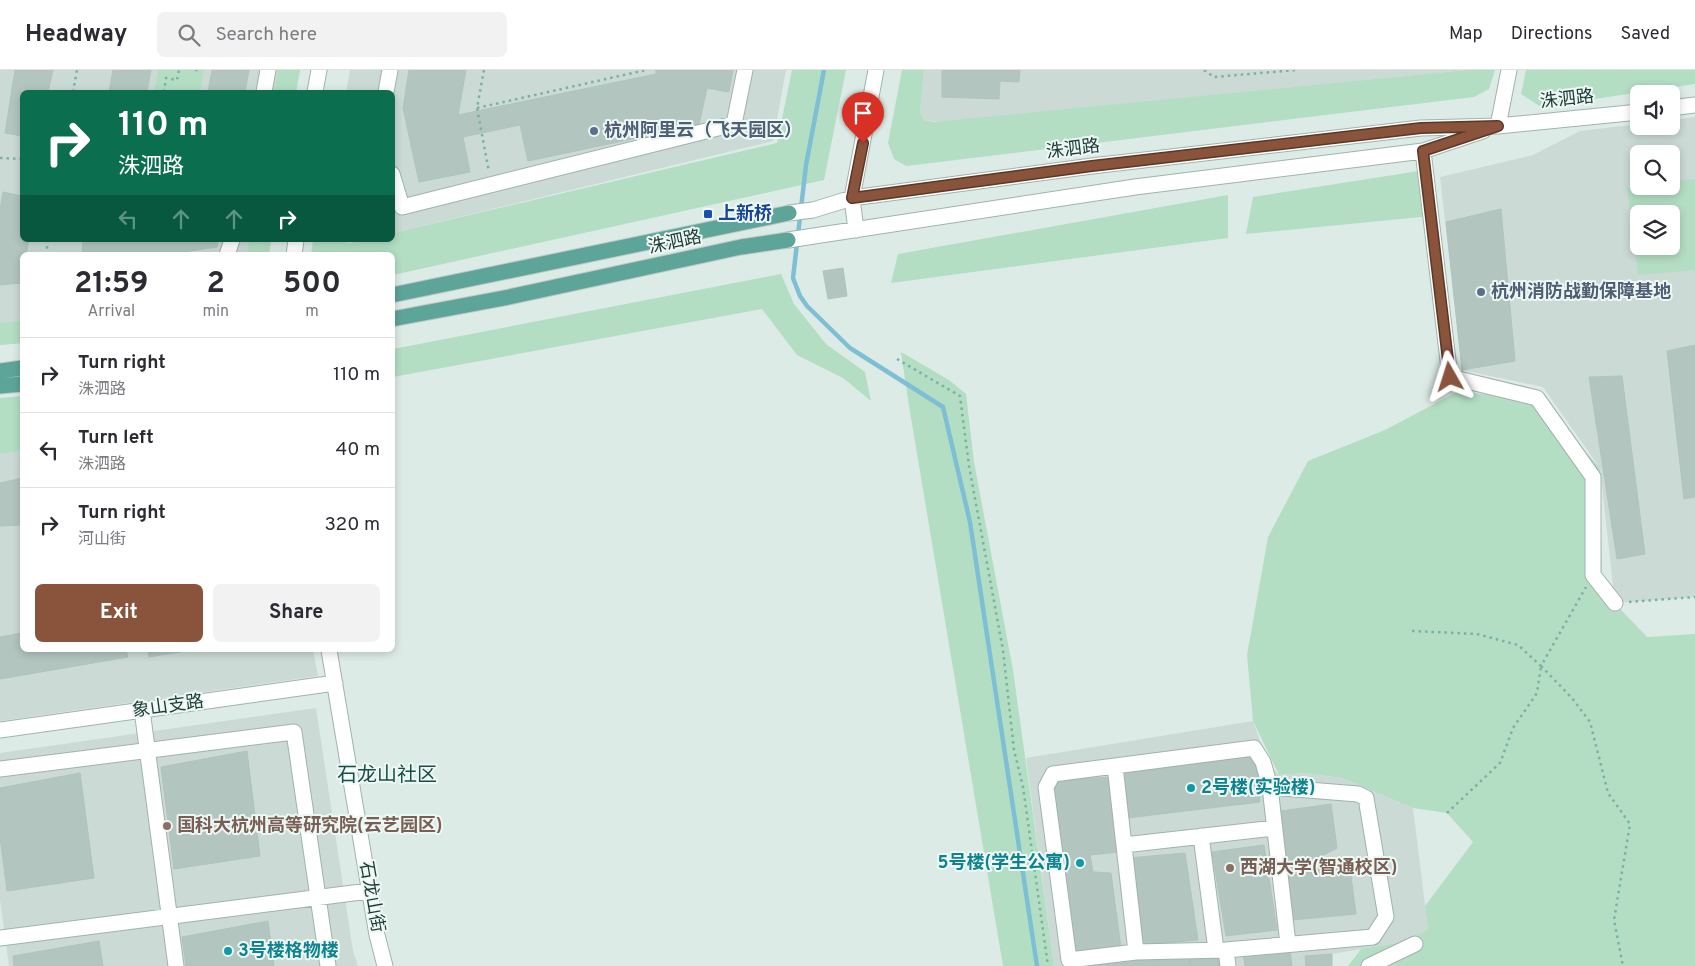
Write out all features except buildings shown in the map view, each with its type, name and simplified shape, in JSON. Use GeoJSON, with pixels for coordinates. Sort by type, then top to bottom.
{"type":"FeatureCollection","features":[{"type":"Feature","properties":{"kind":"main road","name":"洙泗路"},"geometry":{"type":"LineString","coordinates":[[395,294],[788,213]]}},
{"type":"Feature","properties":{"kind":"main road","name":"洙泗路"},"geometry":{"type":"LineString","coordinates":[[395,318],[509,297],[741,247],[788,240]]}},
{"type":"Feature","properties":{"kind":"main road"},"geometry":{"type":"LineString","coordinates":[[0,370],[20,368]]}},
{"type":"Feature","properties":{"kind":"main road"},"geometry":{"type":"LineString","coordinates":[[0,386],[20,384]]}},
{"type":"Feature","properties":{"kind":"street"},"geometry":{"type":"LineString","coordinates":[[264,90],[268,70]]}},
{"type":"Feature","properties":{"kind":"street"},"geometry":{"type":"LineString","coordinates":[[315,90],[319,70]]}},
{"type":"Feature","properties":{"kind":"street"},"geometry":{"type":"LineString","coordinates":[[386,90],[390,70]]}},
{"type":"Feature","properties":{"kind":"street"},"geometry":{"type":"LineString","coordinates":[[395,184],[402,207],[734,124],[745,70]]}},
{"type":"Feature","properties":{"kind":"street"},"geometry":{"type":"LineString","coordinates":[[856,230],[852,198],[876,70]]}},
{"type":"Feature","properties":{"kind":"street"},"geometry":{"type":"LineString","coordinates":[[1498,126],[1509,70]]}},
{"type":"Feature","properties":{"kind":"street"},"geometry":{"type":"LineString","coordinates":[[1680,107],[1695,105]]}},
{"type":"Feature","properties":{"kind":"street","name":"洙泗路"},"geometry":{"type":"LineString","coordinates":[[788,213],[813,210],[852,198],[1092,166],[1421,128],[1498,126],[1630,113]]}},
{"type":"Feature","properties":{"kind":"street","name":"洙泗路"},"geometry":{"type":"LineString","coordinates":[[788,240],[1135,187],[1423,151],[1498,126]]}},
{"type":"Feature","properties":{"kind":"street"},"geometry":{"type":"LineString","coordinates":[[1423,151],[1450,377],[1537,398],[1593,477],[1593,575],[1615,603]]}},
{"type":"Feature","properties":{"kind":"street","name":"石龙山街"},"geometry":{"type":"LineString","coordinates":[[329,652],[369,891],[384,966]]}},
{"type":"Feature","properties":{"kind":"street","name":"象山支路"},"geometry":{"type":"LineString","coordinates":[[0,730],[335,683]]}},
{"type":"Feature","properties":{"kind":"street"},"geometry":{"type":"LineString","coordinates":[[142,710],[176,966]]}},
{"type":"Feature","properties":{"kind":"street"},"geometry":{"type":"LineString","coordinates":[[0,769],[294,732],[328,966]]}},
{"type":"Feature","properties":{"kind":"street"},"geometry":{"type":"LineString","coordinates":[[1270,787],[1358,794],[1366,798],[1386,917],[1373,937],[1221,950],[1136,952],[1069,960],[1046,787],[1053,774],[1254,748],[1264,762],[1270,787],[1288,944]]}},
{"type":"Feature","properties":{"kind":"street"},"geometry":{"type":"LineString","coordinates":[[1115,766],[1136,952]]}},
{"type":"Feature","properties":{"kind":"street"},"geometry":{"type":"LineString","coordinates":[[1124,844],[1274,828]]}},
{"type":"Feature","properties":{"kind":"street"},"geometry":{"type":"LineString","coordinates":[[1201,836],[1221,950],[1228,966]]}},
{"type":"Feature","properties":{"kind":"street"},"geometry":{"type":"LineString","coordinates":[[0,938],[369,891]]}},
{"type":"Feature","properties":{"kind":"street"},"geometry":{"type":"LineString","coordinates":[[1369,966],[1415,944]]}},
{"type":"Feature","properties":{"kind":"path"},"geometry":{"type":"LineString","coordinates":[[73,90],[77,70]]}},
{"type":"Feature","properties":{"kind":"path"},"geometry":{"type":"LineString","coordinates":[[164,90],[166,78],[177,80],[179,70]]}},
{"type":"Feature","properties":{"kind":"path"},"geometry":{"type":"LineString","coordinates":[[484,70],[477,108],[492,186]]}},
{"type":"Feature","properties":{"kind":"path"},"geometry":{"type":"LineString","coordinates":[[477,108],[646,70]]}},
{"type":"Feature","properties":{"kind":"path"},"geometry":{"type":"LineString","coordinates":[[1204,70],[1214,77],[1296,70]]}},
{"type":"Feature","properties":{"kind":"path"},"geometry":{"type":"LineString","coordinates":[[0,158],[20,159]]}},
{"type":"Feature","properties":{"kind":"path"},"geometry":{"type":"LineString","coordinates":[[897,359],[960,396],[969,466],[1003,650],[1014,750],[1023,787],[1048,966]]}},
{"type":"Feature","properties":{"kind":"path"},"geometry":{"type":"LineString","coordinates":[[1447,813],[1500,763],[1512,728],[1536,693],[1541,666],[1593,575]]}},
{"type":"Feature","properties":{"kind":"path"},"geometry":{"type":"LineString","coordinates":[[1615,603],[1695,597]]}},
{"type":"Feature","properties":{"kind":"path"},"geometry":{"type":"LineString","coordinates":[[1412,631],[1477,634],[1518,645],[1572,698],[1590,722],[1608,793],[1630,824],[1614,920],[1623,966]]}},
{"type":"Feature","properties":{"kind":"shaded area"},"geometry":{"type":"Polygon","coordinates":[[[0,70],[300,70],[296,90],[20,90],[20,242],[271,242],[269,252],[20,252],[20,343],[0,345],[0,70]]]}},
{"type":"Feature","properties":{"kind":"shaded area","name":"杭州阿里云（飞天园区）"},"geometry":{"type":"Polygon","coordinates":[[[350,70],[786,70],[773,141],[395,233],[395,90],[346,90],[350,70]]]}},
{"type":"Feature","properties":{"kind":"shaded area"},"geometry":{"type":"Polygon","coordinates":[[[924,70],[1466,70],[940,122],[924,120],[920,112],[924,70]]]}},
{"type":"Feature","properties":{"kind":"shaded area"},"geometry":{"type":"Polygon","coordinates":[[[1695,117],[1695,597],[1615,603],[1600,468],[1543,387],[1462,370],[1440,177],[1533,155],[1580,131],[1630,125],[1630,135],[1680,135],[1680,119],[1695,117]]]}},
{"type":"Feature","properties":{"kind":"shaded area"},"geometry":{"type":"Polygon","coordinates":[[[20,451],[20,652],[313,652],[318,676],[0,721],[0,454],[20,451]]]}},
{"type":"Feature","properties":{"kind":"shaded area","name":"国科大杭州高等研究院(云艺园区)"},"geometry":{"type":"Polygon","coordinates":[[[316,708],[353,951],[358,966],[9,966],[0,900],[0,753],[316,708]]]}},
{"type":"Feature","properties":{"kind":"shaded area","name":"西湖大学(智通校区)"},"geometry":{"type":"Polygon","coordinates":[[[1253,721],[1268,763],[1279,775],[1305,773],[1342,778],[1413,808],[1428,929],[1409,941],[1332,954],[1332,966],[1054,966],[1026,758],[1253,721]]]}},
{"type":"Feature","properties":{"kind":"green space"},"geometry":{"type":"Polygon","coordinates":[[[158,70],[204,70],[200,90],[154,90],[158,70]]]}},
{"type":"Feature","properties":{"kind":"green space"},"geometry":{"type":"Polygon","coordinates":[[[278,70],[300,70],[296,90],[274,90],[278,70]]]}},
{"type":"Feature","properties":{"kind":"green space"},"geometry":{"type":"Polygon","coordinates":[[[792,70],[846,70],[824,180],[395,275],[395,252],[311,252],[313,242],[395,242],[395,233],[777,143],[792,70]]]}},
{"type":"Feature","properties":{"kind":"green space"},"geometry":{"type":"Polygon","coordinates":[[[902,70],[924,70],[920,112],[924,120],[935,122],[1466,70],[1495,70],[1489,89],[1474,97],[906,166],[894,159],[888,143],[902,70]]]}},
{"type":"Feature","properties":{"kind":"green space"},"geometry":{"type":"Polygon","coordinates":[[[1526,70],[1695,70],[1695,84],[1680,86],[1630,85],[1630,94],[1541,107],[1521,94],[1526,70]]]}},
{"type":"Feature","properties":{"kind":"green space"},"geometry":{"type":"Polygon","coordinates":[[[1425,170],[1431,216],[1246,234],[1253,197],[1425,170]]]}},
{"type":"Feature","properties":{"kind":"green space"},"geometry":{"type":"Polygon","coordinates":[[[1695,179],[1695,270],[1638,275],[1635,255],[1680,255],[1680,205],[1630,205],[1630,212],[1627,188],[1630,188],[1630,195],[1680,195],[1680,181],[1695,179]]]}},
{"type":"Feature","properties":{"kind":"green space"},"geometry":{"type":"Polygon","coordinates":[[[1228,195],[1228,238],[891,283],[898,254],[1228,195]]]}},
{"type":"Feature","properties":{"kind":"green space"},"geometry":{"type":"Polygon","coordinates":[[[249,242],[271,242],[269,252],[247,252],[249,242]]]}},
{"type":"Feature","properties":{"kind":"green space"},"geometry":{"type":"Polygon","coordinates":[[[781,274],[794,304],[826,344],[865,372],[871,401],[843,378],[797,355],[762,309],[395,377],[395,349],[781,274]]]}},
{"type":"Feature","properties":{"kind":"green space"},"geometry":{"type":"Polygon","coordinates":[[[20,321],[20,343],[0,345],[0,323],[20,321]]]}},
{"type":"Feature","properties":{"kind":"green space"},"geometry":{"type":"Polygon","coordinates":[[[901,352],[949,380],[966,394],[974,462],[1013,670],[1054,966],[1003,966],[901,352]]]}},
{"type":"Feature","properties":{"kind":"green space"},"geometry":{"type":"Polygon","coordinates":[[[1457,392],[1537,398],[1600,468],[1602,590],[1647,637],[1695,634],[1695,966],[1348,966],[1361,949],[1409,941],[1428,929],[1425,906],[1473,842],[1447,813],[1413,808],[1342,778],[1305,773],[1279,775],[1253,721],[1247,655],[1268,537],[1308,461],[1385,430],[1457,392]]]}},
{"type":"Feature","properties":{"kind":"green space"},"geometry":{"type":"Polygon","coordinates":[[[20,396],[20,451],[0,454],[0,398],[20,396]]]}},
{"type":"Feature","properties":{"kind":"waterway"},"geometry":{"type":"LineString","coordinates":[[824,70],[806,165],[793,278],[800,296],[807,306],[850,348],[943,407],[970,522],[1037,966]]}},
{"type":"Feature","properties":{"kind":"place","name":"杭州阿里云（飞天园区）"},"geometry":{"type":"Point","coordinates":[594,131]}},
{"type":"Feature","properties":{"kind":"place","name":"上新桥"},"geometry":{"type":"Point","coordinates":[708,214]}},
{"type":"Feature","properties":{"kind":"place","name":"杭州消防战勤保障基地"},"geometry":{"type":"Point","coordinates":[1481,292]}},
{"type":"Feature","properties":{"kind":"place","name":"2号楼(实验楼)"},"geometry":{"type":"Point","coordinates":[1191,788]}},
{"type":"Feature","properties":{"kind":"place","name":"国科大杭州高等研究院(云艺园区)"},"geometry":{"type":"Point","coordinates":[167,826]}},
{"type":"Feature","properties":{"kind":"place","name":"5号楼(学生公寓)"},"geometry":{"type":"Point","coordinates":[1080,863]}},
{"type":"Feature","properties":{"kind":"place","name":"西湖大学(智通校区)"},"geometry":{"type":"Point","coordinates":[1230,868]}},
{"type":"Feature","properties":{"kind":"place","name":"3号楼格物楼"},"geometry":{"type":"Point","coordinates":[228,951]}},
{"type":"Feature","properties":{"kind":"district","name":"石龙山社区"},"geometry":{"type":"Point","coordinates":[387,776]}},
{"type":"Feature","properties":{"kind":"route"},"geometry":{"type":"LineString","coordinates":[[863,143],[852,198],[1092,166],[1421,128],[1498,126],[1423,151],[1450,377]]}}]}
